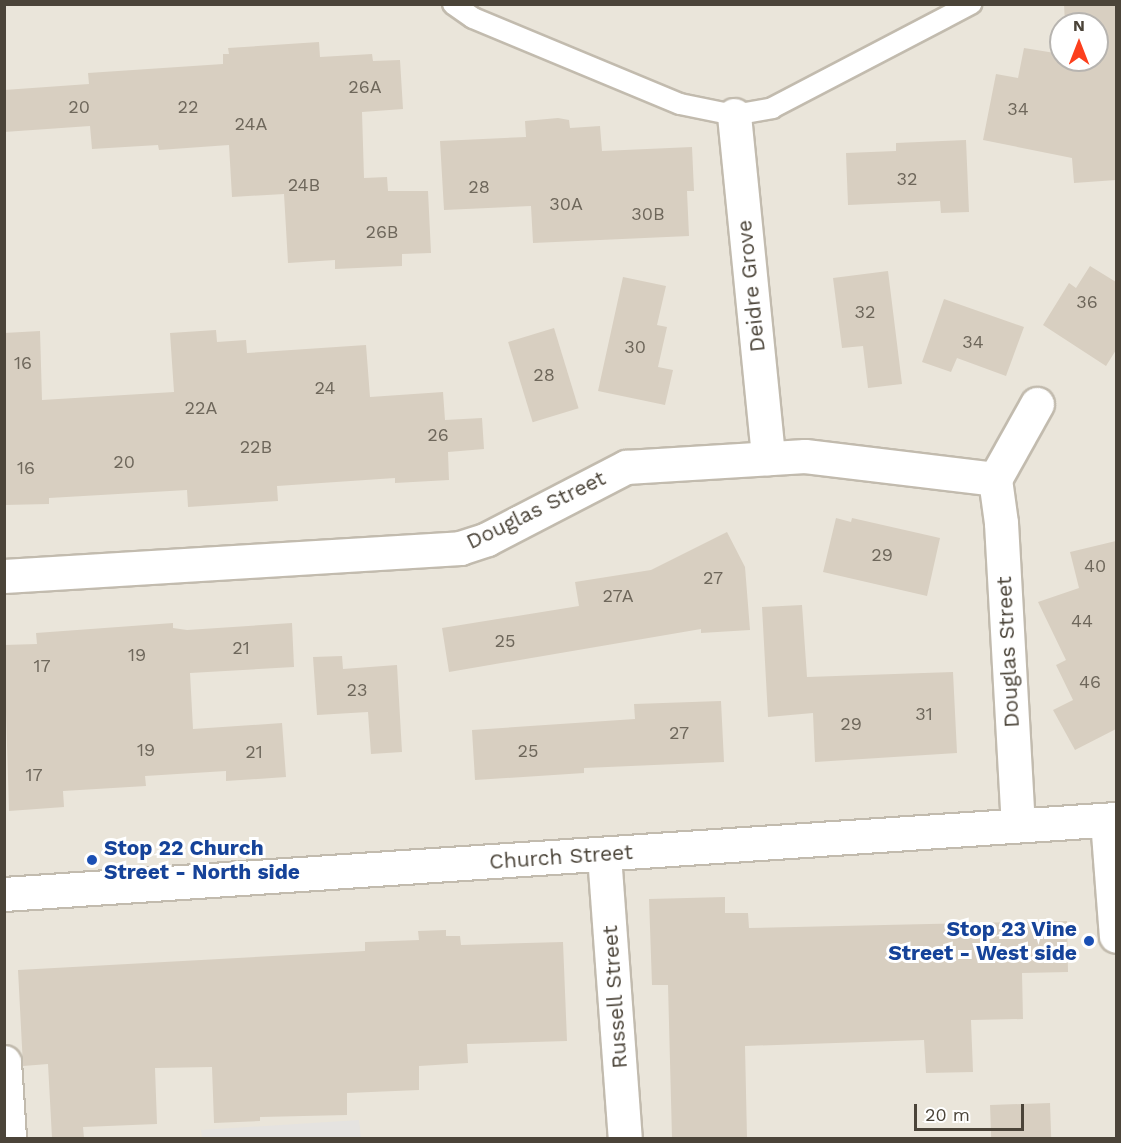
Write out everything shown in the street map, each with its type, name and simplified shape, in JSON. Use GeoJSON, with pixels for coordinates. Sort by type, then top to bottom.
{"type":"FeatureCollection","features":[{"type":"Feature","properties":{"kind":"street","name":"Deidre Grove"},"geometry":{"type":"LineString","coordinates":[[734,115],[768,458]]}},
{"type":"Feature","properties":{"kind":"street"},"geometry":{"type":"LineString","coordinates":[[995,479],[1037,404]]}},
{"type":"Feature","properties":{"kind":"street","name":"Douglas Street"},"geometry":{"type":"LineString","coordinates":[[4,576],[460,548],[487,539],[626,467],[805,456],[995,479],[1001,523],[1018,825]]}},
{"type":"Feature","properties":{"kind":"street"},"geometry":{"type":"LineString","coordinates":[[1112,819],[1116,936]]}},
{"type":"Feature","properties":{"kind":"street","name":"Church Street"},"geometry":{"type":"LineString","coordinates":[[4,894],[1112,819]]}},
{"type":"Feature","properties":{"kind":"street","name":"Russell Street"},"geometry":{"type":"LineString","coordinates":[[604,855],[625,1138]]}},
{"type":"Feature","properties":{"kind":"street"},"geometry":{"type":"LineString","coordinates":[[4,1062],[9,1138]]}},
{"type":"Feature","properties":{"kind":"lane"},"geometry":{"type":"LineString","coordinates":[[453,4],[473,18],[680,104],[734,115],[772,108],[970,4]]}},
{"type":"Feature","properties":{"kind":"shaded area"},"geometry":{"type":"Polygon","coordinates":[[[5,5],[1116,5],[1116,1138],[5,1138],[5,5]]]}},
{"type":"Feature","properties":{"kind":"shaded area"},"geometry":{"type":"Polygon","coordinates":[[[359,1120],[361,1138],[202,1138],[201,1130],[359,1120]]]}},
{"type":"Feature","properties":{"kind":"building"},"geometry":{"type":"Polygon","coordinates":[[[1064,4],[1116,4],[1116,180],[1074,183],[1072,158],[983,140],[996,74],[1018,78],[1024,48],[1049,52],[1049,72],[1109,72],[1109,12],[1064,12],[1064,4]]]}},
{"type":"Feature","properties":{"kind":"building"},"geometry":{"type":"Polygon","coordinates":[[[319,42],[320,57],[372,54],[373,61],[400,60],[403,109],[362,112],[364,178],[387,177],[388,191],[428,191],[431,253],[402,254],[402,266],[335,269],[335,260],[288,263],[284,194],[232,197],[229,145],[159,150],[158,145],[92,149],[90,126],[4,132],[4,90],[89,84],[88,73],[223,64],[223,54],[229,54],[228,48],[319,42]]]}},
{"type":"Feature","properties":{"kind":"building"},"geometry":{"type":"Polygon","coordinates":[[[558,118],[569,120],[570,128],[600,126],[602,151],[692,147],[694,191],[687,191],[689,236],[533,243],[531,206],[444,210],[440,141],[526,137],[525,121],[558,118]]]}},
{"type":"Feature","properties":{"kind":"building"},"geometry":{"type":"Polygon","coordinates":[[[966,140],[969,212],[941,213],[940,201],[848,205],[846,153],[896,151],[896,143],[966,140]]]}},
{"type":"Feature","properties":{"kind":"building"},"geometry":{"type":"Polygon","coordinates":[[[1090,266],[1116,282],[1116,350],[1106,366],[1043,325],[1069,283],[1076,288],[1090,266]]]}},
{"type":"Feature","properties":{"kind":"building"},"geometry":{"type":"Polygon","coordinates":[[[888,271],[902,384],[868,388],[863,346],[842,348],[833,278],[888,271]]]}},
{"type":"Feature","properties":{"kind":"building"},"geometry":{"type":"Polygon","coordinates":[[[623,277],[666,286],[657,325],[667,327],[658,367],[673,370],[665,405],[598,391],[623,277]]]}},
{"type":"Feature","properties":{"kind":"building"},"geometry":{"type":"Polygon","coordinates":[[[944,299],[1024,327],[1006,376],[957,358],[951,372],[922,362],[944,299]]]}},
{"type":"Feature","properties":{"kind":"building"},"geometry":{"type":"Polygon","coordinates":[[[554,328],[579,408],[533,422],[508,342],[554,328]]]}},
{"type":"Feature","properties":{"kind":"building"},"geometry":{"type":"Polygon","coordinates":[[[216,330],[217,342],[246,340],[247,353],[366,345],[370,397],[443,392],[445,420],[482,418],[484,449],[448,452],[449,480],[395,483],[395,478],[277,486],[278,501],[188,507],[187,490],[49,498],[49,504],[4,505],[4,333],[40,331],[42,400],[174,392],[170,333],[216,330]]]}},
{"type":"Feature","properties":{"kind":"building"},"geometry":{"type":"Polygon","coordinates":[[[836,518],[851,522],[852,518],[940,538],[927,596],[823,572],[836,518]]]}},
{"type":"Feature","properties":{"kind":"building"},"geometry":{"type":"Polygon","coordinates":[[[727,532],[745,567],[750,630],[701,633],[701,629],[449,672],[442,628],[579,606],[575,582],[651,570],[727,532]]]}},
{"type":"Feature","properties":{"kind":"building"},"geometry":{"type":"Polygon","coordinates":[[[1116,541],[1116,729],[1075,750],[1053,710],[1073,700],[1056,665],[1066,660],[1038,602],[1079,588],[1070,552],[1116,541]]]}},
{"type":"Feature","properties":{"kind":"building"},"geometry":{"type":"Polygon","coordinates":[[[802,605],[807,677],[953,672],[957,753],[815,762],[813,713],[768,717],[762,607],[802,605]]]}},
{"type":"Feature","properties":{"kind":"building"},"geometry":{"type":"Polygon","coordinates":[[[173,623],[173,628],[187,630],[292,623],[294,667],[190,673],[193,729],[282,723],[286,777],[226,781],[226,771],[145,776],[146,786],[63,791],[64,807],[9,811],[4,645],[37,644],[36,633],[173,623]]]}},
{"type":"Feature","properties":{"kind":"building"},"geometry":{"type":"Polygon","coordinates":[[[342,656],[343,669],[397,665],[402,752],[371,754],[368,712],[317,715],[313,657],[342,656]]]}},
{"type":"Feature","properties":{"kind":"building"},"geometry":{"type":"Polygon","coordinates":[[[721,701],[724,762],[584,768],[584,773],[475,780],[472,730],[635,719],[634,704],[721,701]]]}},
{"type":"Feature","properties":{"kind":"building"},"geometry":{"type":"Polygon","coordinates":[[[725,897],[725,913],[748,913],[749,928],[1067,921],[1068,972],[1022,973],[1023,1019],[971,1020],[973,1072],[926,1073],[924,1040],[745,1046],[747,1138],[672,1138],[668,985],[652,985],[649,899],[725,897]]]}},
{"type":"Feature","properties":{"kind":"building"},"geometry":{"type":"Polygon","coordinates":[[[446,930],[446,936],[460,936],[461,945],[563,942],[567,1041],[467,1044],[468,1063],[419,1066],[419,1090],[347,1093],[347,1115],[260,1117],[260,1121],[214,1123],[212,1067],[155,1068],[157,1124],[83,1127],[84,1138],[52,1138],[48,1064],[23,1066],[18,970],[365,951],[365,942],[419,940],[418,931],[446,930]]]}},
{"type":"Feature","properties":{"kind":"building"},"geometry":{"type":"Polygon","coordinates":[[[1050,1103],[1051,1138],[991,1138],[990,1105],[1050,1103]]]}},
{"type":"Feature","properties":{"kind":"place","name":"Stop 22 Church Street - North side"},"geometry":{"type":"Point","coordinates":[92,860]}},
{"type":"Feature","properties":{"kind":"place","name":"Stop 23 Vine Street - West side"},"geometry":{"type":"Point","coordinates":[1089,941]}}]}
